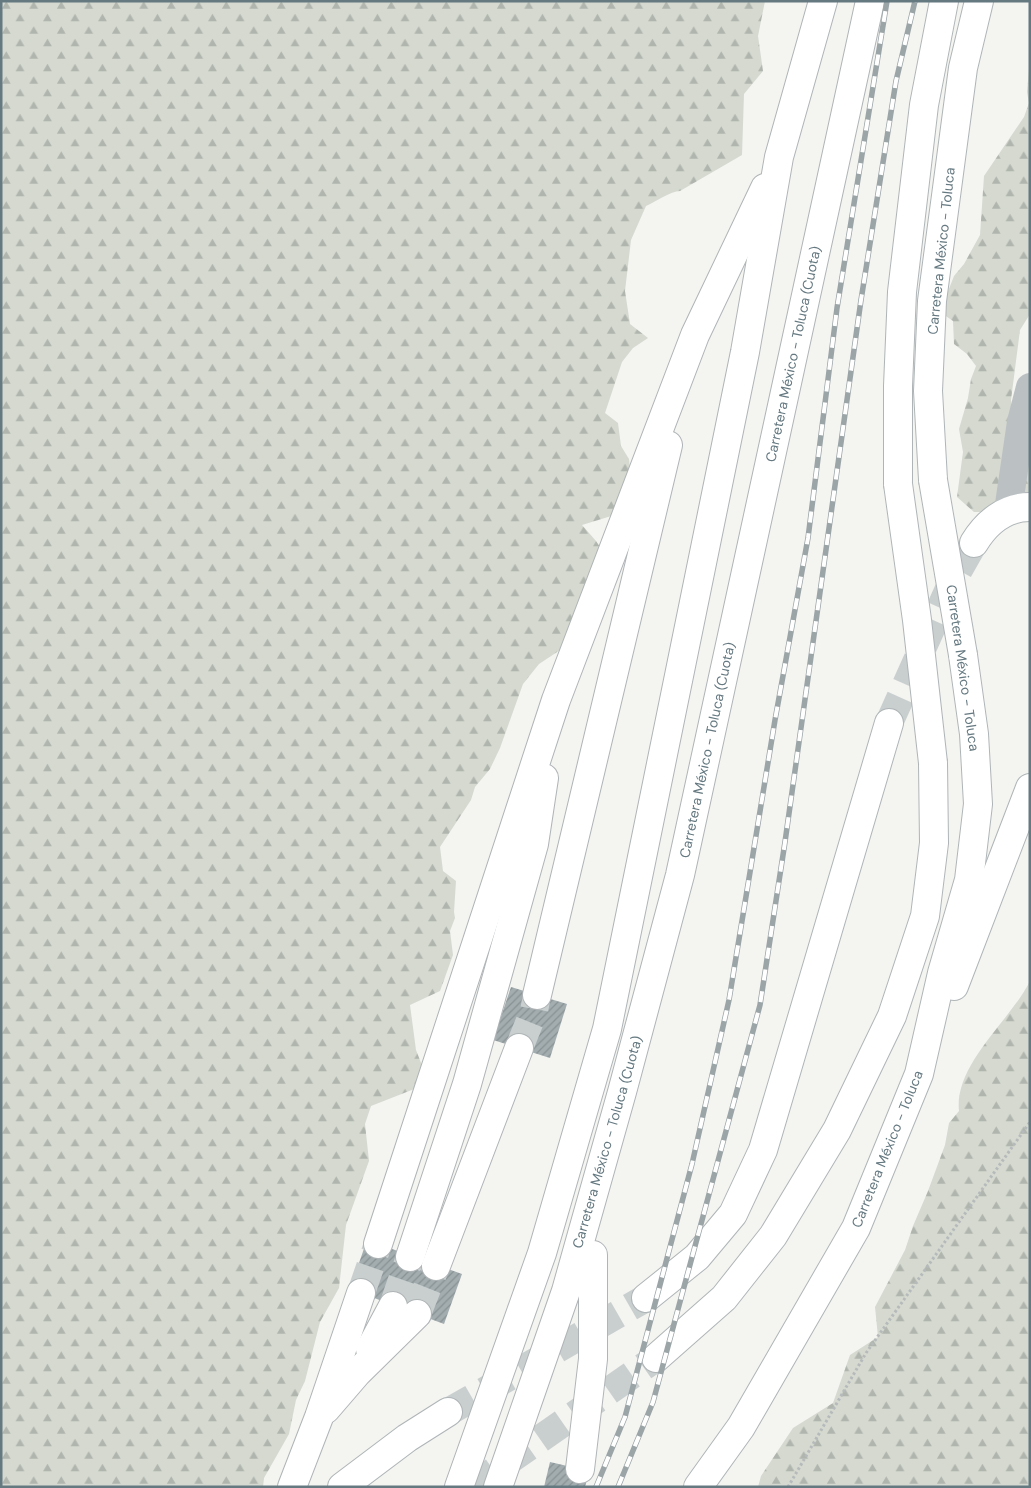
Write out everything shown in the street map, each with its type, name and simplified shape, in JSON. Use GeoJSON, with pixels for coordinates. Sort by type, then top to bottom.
{"type":"FeatureCollection","features":[{"type":"Feature","properties":{"kind":"main road"},"geometry":{"type":"LineString","coordinates":[[459,1487],[542,1253],[607,1029],[745,352],[779,157],[823,1]]}},
{"type":"Feature","properties":{"kind":"main road","name":"Carretera México - Toluca (Cuota)"},"geometry":{"type":"LineString","coordinates":[[498,1487],[566,1291],[680,875],[870,1]]}},
{"type":"Feature","properties":{"kind":"main road"},"geometry":{"type":"LineString","coordinates":[[656,1358],[724,1298],[773,1236],[837,1130],[892,1016],[925,916],[934,843],[933,763],[917,620],[898,484],[898,386],[902,292],[924,105],[944,1]]}},
{"type":"Feature","properties":{"kind":"main road","name":"Carretera México - Toluca"},"geometry":{"type":"LineString","coordinates":[[698,1487],[741,1427],[856,1228],[920,1074],[942,973],[968,880],[978,804],[974,734],[934,480],[928,391],[932,301],[963,68],[979,1]]}},
{"type":"Feature","properties":{"kind":"main road"},"geometry":{"type":"LineString","coordinates":[[378,1244],[556,700],[694,335],[779,157]]}},
{"type":"Feature","properties":{"kind":"main road"},"geometry":{"type":"LineString","coordinates":[[537,995],[694,335]]}},
{"type":"Feature","properties":{"kind":"main road"},"geometry":{"type":"LineString","coordinates":[[974,543],[982,529],[994,518],[1019,509]]}},
{"type":"Feature","properties":{"kind":"main road"},"geometry":{"type":"LineString","coordinates":[[410,1257],[467,1084],[534,844],[556,700]]}},
{"type":"Feature","properties":{"kind":"main road"},"geometry":{"type":"LineString","coordinates":[[646,1298],[698,1257],[733,1214],[763,1150],[889,724]]}},
{"type":"Feature","properties":{"kind":"main road"},"geometry":{"type":"LineString","coordinates":[[920,1074],[934,1033],[965,960],[1030,788]]}},
{"type":"Feature","properties":{"kind":"main road"},"geometry":{"type":"LineString","coordinates":[[436,1266],[519,1048]]}},
{"type":"Feature","properties":{"kind":"main road"},"geometry":{"type":"LineString","coordinates":[[515,1487],[593,1255],[622,1092]]}},
{"type":"Feature","properties":{"kind":"main road"},"geometry":{"type":"LineString","coordinates":[[580,1469],[593,1359],[593,1255]]}},
{"type":"Feature","properties":{"kind":"main road"},"geometry":{"type":"LineString","coordinates":[[292,1487],[319,1417],[361,1294]]}},
{"type":"Feature","properties":{"kind":"main road"},"geometry":{"type":"LineString","coordinates":[[319,1417],[357,1373],[405,1310]]}},
{"type":"Feature","properties":{"kind":"main road"},"geometry":{"type":"LineString","coordinates":[[342,1487],[407,1438],[448,1412]]}},
{"type":"Feature","properties":{"kind":"street"},"geometry":{"type":"LineString","coordinates":[[1019,509],[1020,422],[1030,387]]}},
{"type":"Feature","properties":{"kind":"path"},"geometry":{"type":"LineString","coordinates":[[788,1487],[866,1353],[1030,1122]]}},
{"type":"Feature","properties":{"kind":"green space"},"geometry":{"type":"Polygon","coordinates":[[[1,1],[765,1],[758,36],[763,71],[744,94],[742,155],[680,191],[676,191],[646,206],[631,240],[625,291],[630,324],[648,338],[633,348],[622,362],[605,413],[618,423],[621,446],[629,459],[634,509],[582,525],[604,553],[595,578],[601,623],[539,664],[523,684],[500,748],[490,769],[475,787],[471,800],[440,847],[443,871],[456,881],[455,918],[450,931],[453,955],[440,991],[410,1005],[416,1050],[427,1084],[371,1106],[365,1124],[369,1161],[346,1225],[339,1288],[320,1322],[305,1381],[296,1400],[289,1434],[264,1478],[263,1487],[1,1487],[1,1]]]}},
{"type":"Feature","properties":{"kind":"green space"},"geometry":{"type":"Polygon","coordinates":[[[1030,58],[1030,314],[1020,330],[1011,400],[1012,411],[1030,408],[1030,515],[1025,512],[974,512],[957,497],[963,452],[959,429],[976,366],[967,354],[954,344],[953,321],[940,312],[954,276],[964,264],[980,235],[984,176],[1024,117],[1029,103],[1027,92],[1030,58]]]}},
{"type":"Feature","properties":{"kind":"green space"},"geometry":{"type":"Polygon","coordinates":[[[1030,981],[1030,1487],[758,1487],[761,1476],[793,1428],[833,1403],[850,1355],[878,1337],[875,1307],[905,1250],[928,1191],[945,1145],[949,1123],[959,1111],[960,1094],[965,1076],[974,1059],[1030,981]]]}},
{"type":"Feature","properties":{"kind":"building"},"geometry":{"type":"Polygon","coordinates":[[[511,987],[567,1004],[550,1058],[493,1040],[511,987]]]}},
{"type":"Feature","properties":{"kind":"building"},"geometry":{"type":"Polygon","coordinates":[[[367,1240],[462,1274],[444,1324],[350,1289],[367,1240]]]}},
{"type":"Feature","properties":{"kind":"building"},"geometry":{"type":"Polygon","coordinates":[[[550,1462],[589,1471],[585,1487],[544,1487],[550,1462]]]}},
{"type":"Feature","properties":{"kind":"tunnel"},"geometry":{"type":"LineString","coordinates":[[889,723],[952,582],[974,543]]}},
{"type":"Feature","properties":{"kind":"tunnel"},"geometry":{"type":"LineString","coordinates":[[519,1048],[534,1011],[537,995]]}},
{"type":"Feature","properties":{"kind":"tunnel"},"geometry":{"type":"LineString","coordinates":[[361,1293],[378,1244]]}},
{"type":"Feature","properties":{"kind":"tunnel"},"geometry":{"type":"LineString","coordinates":[[393,1306],[410,1257]]}},
{"type":"Feature","properties":{"kind":"tunnel"},"geometry":{"type":"LineString","coordinates":[[417,1314],[436,1266]]}},
{"type":"Feature","properties":{"kind":"tunnel"},"geometry":{"type":"LineString","coordinates":[[448,1412],[646,1298]]}},
{"type":"Feature","properties":{"kind":"tunnel"},"geometry":{"type":"LineString","coordinates":[[471,1487],[656,1358]]}},
{"type":"Feature","properties":{"kind":"railway"},"geometry":{"type":"LineString","coordinates":[[596,1487],[625,1417],[692,1164],[729,1000],[775,720],[808,538],[837,308],[887,1]]}},
{"type":"Feature","properties":{"kind":"railway"},"geometry":{"type":"LineString","coordinates":[[618,1487],[653,1402],[760,1005],[785,842],[861,300],[896,81],[915,1]]}}]}
